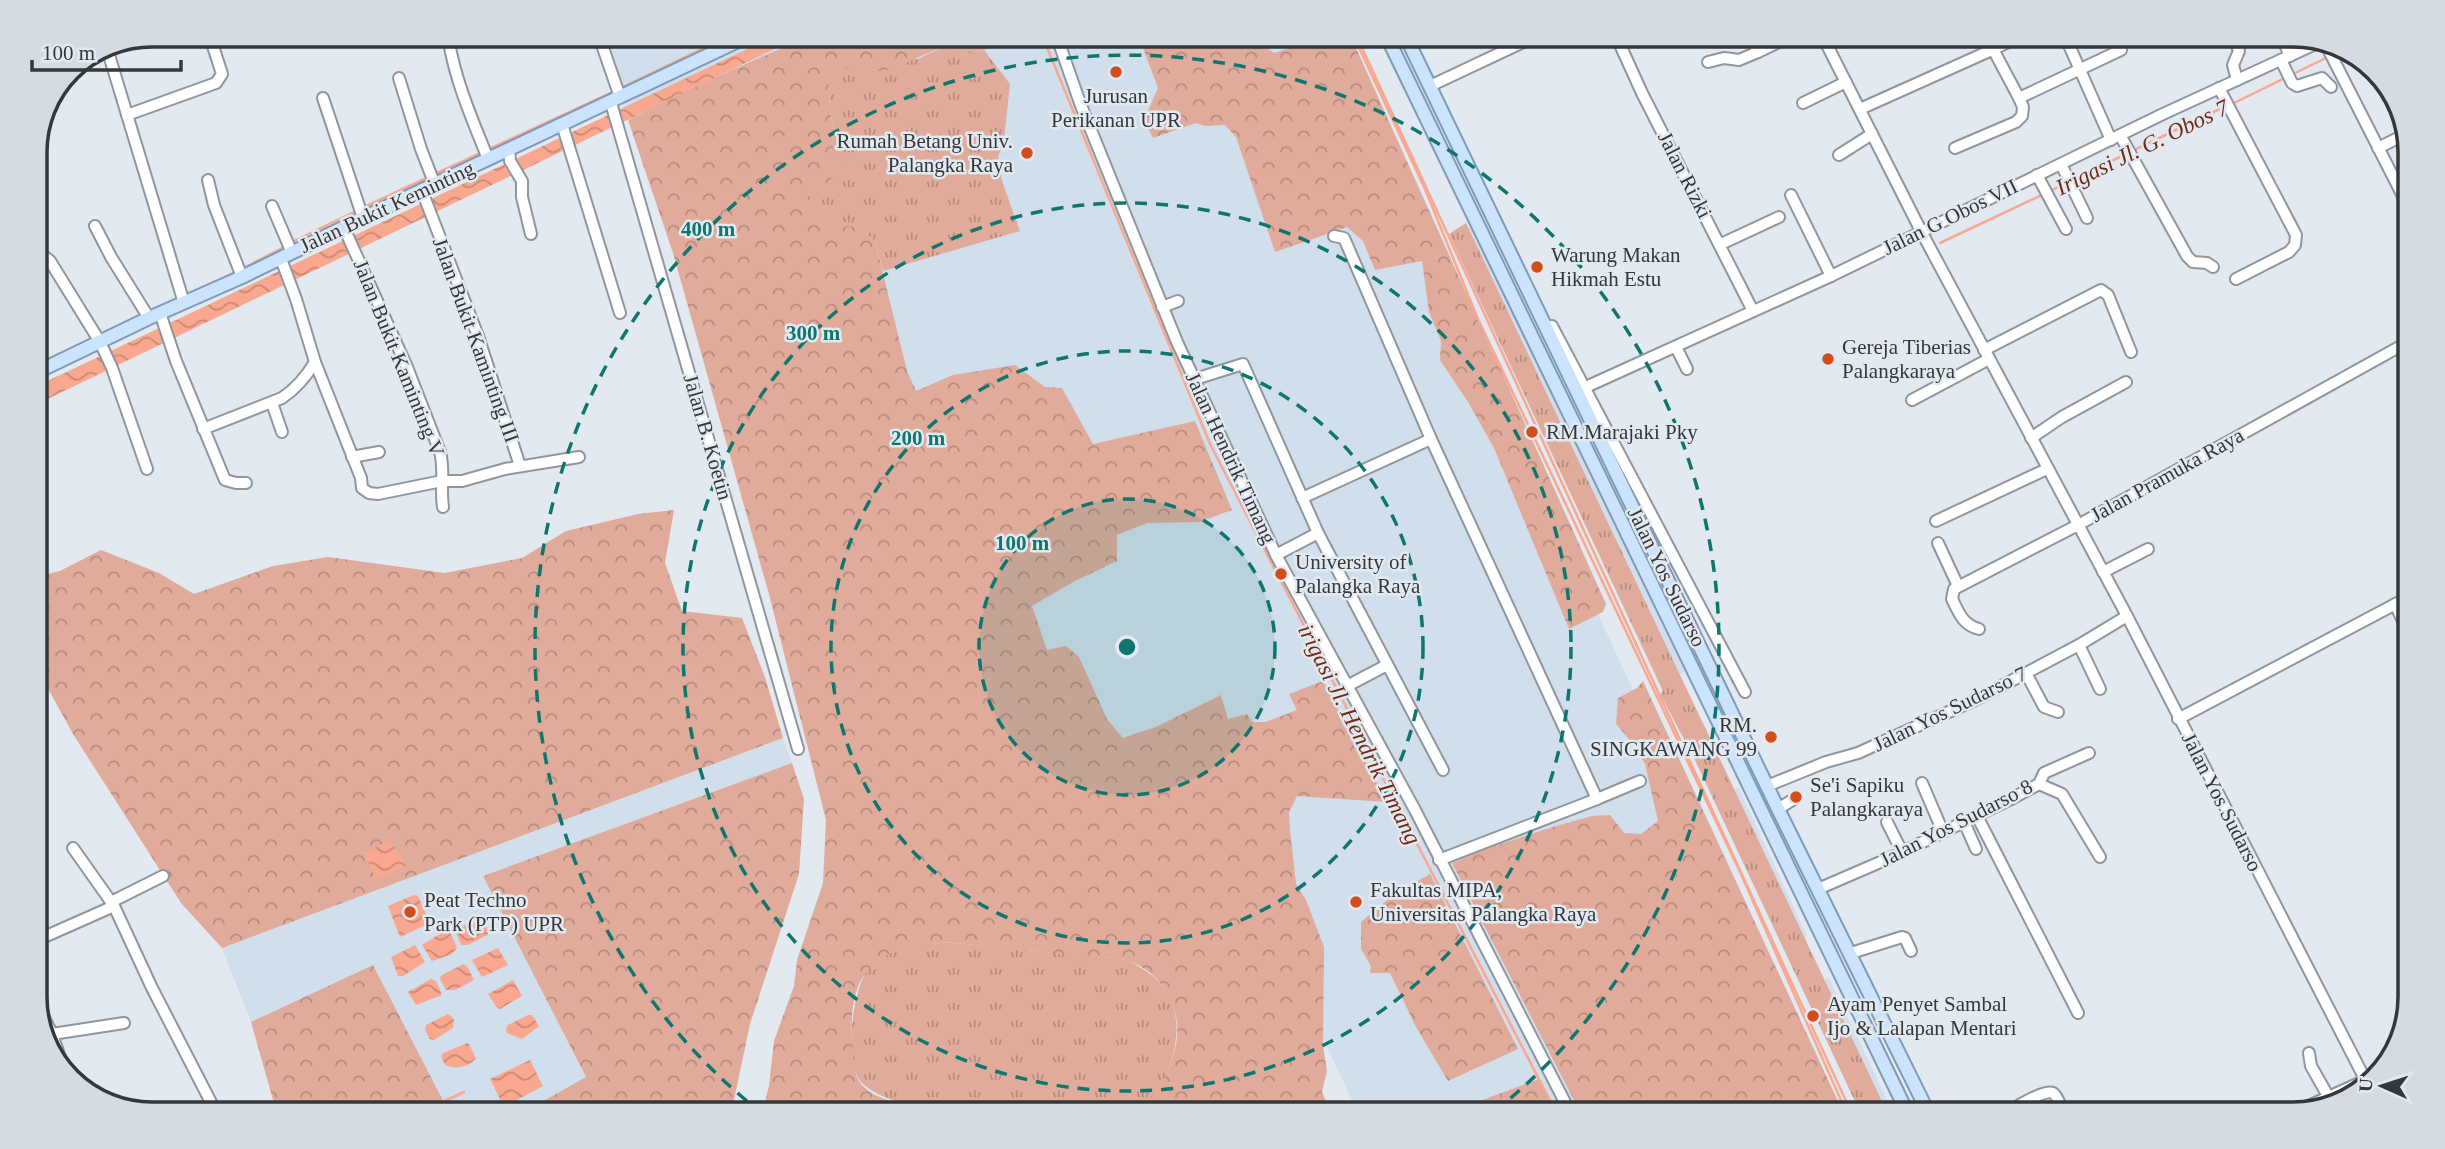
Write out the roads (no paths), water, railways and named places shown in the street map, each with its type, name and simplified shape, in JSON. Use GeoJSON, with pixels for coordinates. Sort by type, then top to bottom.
{"type":"FeatureCollection","features":[{"type":"Feature","properties":{"kind":"main road","name":"Jalan Bukit Keminting"},"geometry":{"type":"LineString","coordinates":[[47,368],[102,347],[184,303],[346,233],[363,218],[424,196],[435,185],[488,159],[510,155],[726,47]]}},
{"type":"Feature","properties":{"kind":"main road","name":"Jalan Yos Sudarso"},"geometry":{"type":"LineString","coordinates":[[1392,47],[1902,1102]]}},
{"type":"Feature","properties":{"kind":"main road","name":"Jalan Yos Sudarso"},"geometry":{"type":"LineString","coordinates":[[1411,47],[1777,809],[1851,953],[1923,1102]]}},
{"type":"Feature","properties":{"kind":"main road"},"geometry":{"type":"LineString","coordinates":[[1469,210],[1485,203]]}},
{"type":"Feature","properties":{"kind":"main road"},"geometry":{"type":"LineString","coordinates":[[1657,595],[1672,588]]}},
{"type":"Feature","properties":{"kind":"main road"},"geometry":{"type":"LineString","coordinates":[[1896,1090],[1912,1082]]}},
{"type":"Feature","properties":{"kind":"street"},"geometry":{"type":"LineString","coordinates":[[127,115],[216,83],[222,74],[213,47]]}},
{"type":"Feature","properties":{"kind":"street"},"geometry":{"type":"LineString","coordinates":[[450,47],[468,110],[488,159]]}},
{"type":"Feature","properties":{"kind":"street"},"geometry":{"type":"LineString","coordinates":[[602,47],[615,104]]}},
{"type":"Feature","properties":{"kind":"street","name":"Jalan Hendrik Timang"},"geometry":{"type":"LineString","coordinates":[[1060,47],[1080,103],[1162,307],[1276,555],[1415,810],[1565,1102]]}},
{"type":"Feature","properties":{"kind":"street"},"geometry":{"type":"LineString","coordinates":[[1430,86],[1513,47]]}},
{"type":"Feature","properties":{"kind":"street","name":"Jalan Rizki"},"geometry":{"type":"LineString","coordinates":[[1621,47],[1753,311]]}},
{"type":"Feature","properties":{"kind":"street"},"geometry":{"type":"LineString","coordinates":[[1755,47],[1758,52]]}},
{"type":"Feature","properties":{"kind":"street"},"geometry":{"type":"LineString","coordinates":[[1708,62],[1724,58],[1739,60],[1768,47]]}},
{"type":"Feature","properties":{"kind":"street","name":"Jalan Pramuka Raya"},"geometry":{"type":"LineString","coordinates":[[1828,47],[1921,231],[2078,525],[2398,348]]}},
{"type":"Feature","properties":{"kind":"street"},"geometry":{"type":"LineString","coordinates":[[1860,109],[1997,47]]}},
{"type":"Feature","properties":{"kind":"street"},"geometry":{"type":"LineString","coordinates":[[2071,47],[2115,137],[2186,256],[2193,262],[2207,263],[2213,267]]}},
{"type":"Feature","properties":{"kind":"street"},"geometry":{"type":"LineString","coordinates":[[2237,80],[2233,65],[2239,51],[2238,47]]}},
{"type":"Feature","properties":{"kind":"street"},"geometry":{"type":"LineString","coordinates":[[2283,47],[2292,83],[2297,86],[2322,78],[2331,87]]}},
{"type":"Feature","properties":{"kind":"street","name":"Jalan G Obos VII"},"geometry":{"type":"LineString","coordinates":[[1577,391],[1831,276],[2115,137],[2307,48]]}},
{"type":"Feature","properties":{"kind":"street"},"geometry":{"type":"LineString","coordinates":[[1955,148],[2020,120],[2023,112],[2019,98],[1993,49]]}},
{"type":"Feature","properties":{"kind":"street"},"geometry":{"type":"LineString","coordinates":[[2019,98],[2121,50]]}},
{"type":"Feature","properties":{"kind":"street"},"geometry":{"type":"LineString","coordinates":[[2330,54],[2398,187]]}},
{"type":"Feature","properties":{"kind":"street"},"geometry":{"type":"LineString","coordinates":[[110,57],[184,303]]}},
{"type":"Feature","properties":{"kind":"street"},"geometry":{"type":"LineString","coordinates":[[399,78],[435,185]]}},
{"type":"Feature","properties":{"kind":"street"},"geometry":{"type":"LineString","coordinates":[[1803,103],[1846,82]]}},
{"type":"Feature","properties":{"kind":"street"},"geometry":{"type":"LineString","coordinates":[[2219,88],[2296,235],[2295,246],[2289,252],[2236,279]]}},
{"type":"Feature","properties":{"kind":"street"},"geometry":{"type":"LineString","coordinates":[[323,98],[363,218]]}},
{"type":"Feature","properties":{"kind":"street","name":"Jalan B. Koetin"},"geometry":{"type":"LineString","coordinates":[[615,104],[618,125],[798,748]]}},
{"type":"Feature","properties":{"kind":"street"},"geometry":{"type":"LineString","coordinates":[[564,129],[620,313]]}},
{"type":"Feature","properties":{"kind":"street"},"geometry":{"type":"LineString","coordinates":[[1839,155],[1872,134]]}},
{"type":"Feature","properties":{"kind":"street"},"geometry":{"type":"LineString","coordinates":[[2378,148],[2397,139]]}},
{"type":"Feature","properties":{"kind":"street"},"geometry":{"type":"LineString","coordinates":[[510,155],[515,173],[522,181],[522,197],[531,234]]}},
{"type":"Feature","properties":{"kind":"street"},"geometry":{"type":"LineString","coordinates":[[2061,164],[2087,218]]}},
{"type":"Feature","properties":{"kind":"street"},"geometry":{"type":"LineString","coordinates":[[1469,170],[1745,692]]}},
{"type":"Feature","properties":{"kind":"street"},"geometry":{"type":"LineString","coordinates":[[2037,175],[2066,229]]}},
{"type":"Feature","properties":{"kind":"street"},"geometry":{"type":"LineString","coordinates":[[208,180],[214,205],[242,277]]}},
{"type":"Feature","properties":{"kind":"street"},"geometry":{"type":"LineString","coordinates":[[1791,195],[1831,276]]}},
{"type":"Feature","properties":{"kind":"street","name":"Jalan Bukit Kaminting III"},"geometry":{"type":"LineString","coordinates":[[424,196],[478,337],[520,466]]}},
{"type":"Feature","properties":{"kind":"street"},"geometry":{"type":"LineString","coordinates":[[272,206],[290,282],[315,362],[361,478],[362,488],[369,494],[387,493],[442,481],[462,481],[520,466],[579,457]]}},
{"type":"Feature","properties":{"kind":"street"},"geometry":{"type":"LineString","coordinates":[[1721,244],[1779,217]]}},
{"type":"Feature","properties":{"kind":"street"},"geometry":{"type":"LineString","coordinates":[[94,226],[107,251],[158,319],[169,340],[225,480],[246,482]]}},
{"type":"Feature","properties":{"kind":"street","name":"Jalan Bukit Kaminting V"},"geometry":{"type":"LineString","coordinates":[[346,233],[407,367],[440,452],[443,463],[443,507]]}},
{"type":"Feature","properties":{"kind":"street"},"geometry":{"type":"LineString","coordinates":[[1334,236],[1344,238],[1431,439],[1597,799]]}},
{"type":"Feature","properties":{"kind":"street"},"geometry":{"type":"LineString","coordinates":[[47,259],[102,347],[112,368],[147,469]]}},
{"type":"Feature","properties":{"kind":"street"},"geometry":{"type":"LineString","coordinates":[[1912,400],[2101,290],[2108,295],[2132,352]]}},
{"type":"Feature","properties":{"kind":"street"},"geometry":{"type":"LineString","coordinates":[[1162,307],[1178,301]]}},
{"type":"Feature","properties":{"kind":"street"},"geometry":{"type":"LineString","coordinates":[[1676,347],[1687,369]]}},
{"type":"Feature","properties":{"kind":"street"},"geometry":{"type":"LineString","coordinates":[[203,429],[272,403],[293,391],[315,362]]}},
{"type":"Feature","properties":{"kind":"street"},"geometry":{"type":"LineString","coordinates":[[1195,379],[1243,364],[1318,533],[1443,770]]}},
{"type":"Feature","properties":{"kind":"street"},"geometry":{"type":"LineString","coordinates":[[2031,438],[2062,417],[2126,382]]}},
{"type":"Feature","properties":{"kind":"street"},"geometry":{"type":"LineString","coordinates":[[272,403],[282,432]]}},
{"type":"Feature","properties":{"kind":"street"},"geometry":{"type":"LineString","coordinates":[[1302,498],[1431,439]]}},
{"type":"Feature","properties":{"kind":"street"},"geometry":{"type":"LineString","coordinates":[[352,457],[379,452]]}},
{"type":"Feature","properties":{"kind":"street"},"geometry":{"type":"LineString","coordinates":[[1936,521],[2048,469]]}},
{"type":"Feature","properties":{"kind":"street"},"geometry":{"type":"LineString","coordinates":[[1979,629],[1965,622],[1952,599],[1952,593],[1958,586],[2078,525]]}},
{"type":"Feature","properties":{"kind":"street","name":"Jalan Yos Sudarso"},"geometry":{"type":"LineString","coordinates":[[2078,525],[2350,1051]]}},
{"type":"Feature","properties":{"kind":"street"},"geometry":{"type":"LineString","coordinates":[[1276,555],[1318,533]]}},
{"type":"Feature","properties":{"kind":"street"},"geometry":{"type":"LineString","coordinates":[[1938,543],[1958,586]]}},
{"type":"Feature","properties":{"kind":"street"},"geometry":{"type":"LineString","coordinates":[[2103,572],[2148,549]]}},
{"type":"Feature","properties":{"kind":"street"},"geometry":{"type":"LineString","coordinates":[[2178,719],[2398,603]]}},
{"type":"Feature","properties":{"kind":"street","name":"Jalan Yos Sudarso 7"},"geometry":{"type":"LineString","coordinates":[[1767,786],[1826,762],[1858,753],[1975,700],[2127,616]]}},
{"type":"Feature","properties":{"kind":"street"},"geometry":{"type":"LineString","coordinates":[[2078,645],[2101,689]]}},
{"type":"Feature","properties":{"kind":"street"},"geometry":{"type":"LineString","coordinates":[[1347,686],[1387,665]]}},
{"type":"Feature","properties":{"kind":"street"},"geometry":{"type":"LineString","coordinates":[[2026,673],[2044,707],[2058,712]]}},
{"type":"Feature","properties":{"kind":"street","name":"Jalan Yos Sudarso 8"},"geometry":{"type":"LineString","coordinates":[[1818,889],[1977,816],[2039,784],[2044,773],[2089,753]]}},
{"type":"Feature","properties":{"kind":"street"},"geometry":{"type":"LineString","coordinates":[[1439,860],[1640,781]]}},
{"type":"Feature","properties":{"kind":"street"},"geometry":{"type":"LineString","coordinates":[[1922,783],[1943,832]]}},
{"type":"Feature","properties":{"kind":"street"},"geometry":{"type":"LineString","coordinates":[[2039,784],[2062,794],[2100,857]]}},
{"type":"Feature","properties":{"kind":"street"},"geometry":{"type":"LineString","coordinates":[[1777,809],[1794,799]]}},
{"type":"Feature","properties":{"kind":"street"},"geometry":{"type":"LineString","coordinates":[[1977,816],[2078,1013]]}},
{"type":"Feature","properties":{"kind":"street"},"geometry":{"type":"LineString","coordinates":[[1887,822],[1902,852]]}},
{"type":"Feature","properties":{"kind":"street"},"geometry":{"type":"LineString","coordinates":[[1964,822],[1976,849]]}},
{"type":"Feature","properties":{"kind":"street"},"geometry":{"type":"LineString","coordinates":[[73,848],[112,904],[211,1102]]}},
{"type":"Feature","properties":{"kind":"street"},"geometry":{"type":"LineString","coordinates":[[47,936],[163,876]]}},
{"type":"Feature","properties":{"kind":"street"},"geometry":{"type":"LineString","coordinates":[[1851,953],[1902,937],[1912,951]]}},
{"type":"Feature","properties":{"kind":"street"},"geometry":{"type":"LineString","coordinates":[[54,1034],[124,1023]]}},
{"type":"Feature","properties":{"kind":"street"},"geometry":{"type":"LineString","coordinates":[[2309,1053],[2311,1066],[2328,1095]]}},
{"type":"Feature","properties":{"kind":"street"},"geometry":{"type":"LineString","coordinates":[[2026,1102],[2042,1093],[2050,1092],[2055,1094],[2059,1102]]}},
{"type":"Feature","properties":{"kind":"water"},"geometry":{"type":"Polygon","coordinates":[[[751,47],[779,47],[47,399],[47,381],[751,47]]]}},
{"type":"Feature","properties":{"kind":"water"},"geometry":{"type":"Polygon","coordinates":[[[390,840],[406,866],[379,879],[375,877],[364,853],[390,840]]]}},
{"type":"Feature","properties":{"kind":"water"},"geometry":{"type":"Polygon","coordinates":[[[414,895],[418,896],[430,923],[400,937],[388,906],[414,895]]]}},
{"type":"Feature","properties":{"kind":"water"},"geometry":{"type":"Polygon","coordinates":[[[482,919],[489,932],[487,935],[468,945],[461,945],[455,929],[482,919]]]}},
{"type":"Feature","properties":{"kind":"water"},"geometry":{"type":"Polygon","coordinates":[[[446,930],[450,932],[457,948],[452,954],[432,961],[422,945],[446,930]]]}},
{"type":"Feature","properties":{"kind":"water"},"geometry":{"type":"Polygon","coordinates":[[[415,945],[425,962],[403,976],[398,976],[391,957],[415,945]]]}},
{"type":"Feature","properties":{"kind":"water"},"geometry":{"type":"Polygon","coordinates":[[[498,948],[508,965],[482,977],[472,960],[498,948]]]}},
{"type":"Feature","properties":{"kind":"water"},"geometry":{"type":"Polygon","coordinates":[[[463,964],[467,966],[474,980],[455,990],[446,990],[441,976],[463,964]]]}},
{"type":"Feature","properties":{"kind":"water"},"geometry":{"type":"Polygon","coordinates":[[[431,979],[436,981],[442,995],[416,1005],[408,992],[431,979]]]}},
{"type":"Feature","properties":{"kind":"water"},"geometry":{"type":"Polygon","coordinates":[[[513,980],[522,996],[500,1009],[497,1008],[488,994],[513,980]]]}},
{"type":"Feature","properties":{"kind":"water"},"geometry":{"type":"Polygon","coordinates":[[[448,1014],[454,1019],[453,1028],[434,1040],[430,1039],[425,1030],[426,1025],[448,1014]]]}},
{"type":"Feature","properties":{"kind":"water"},"geometry":{"type":"Polygon","coordinates":[[[532,1015],[539,1026],[522,1039],[507,1033],[508,1025],[532,1015]]]}},
{"type":"Feature","properties":{"kind":"water"},"geometry":{"type":"Polygon","coordinates":[[[468,1043],[476,1058],[473,1061],[458,1067],[445,1065],[441,1056],[443,1053],[468,1043]]]}},
{"type":"Feature","properties":{"kind":"water"},"geometry":{"type":"Polygon","coordinates":[[[530,1060],[543,1086],[513,1102],[502,1102],[490,1079],[530,1060]]]}},
{"type":"Feature","properties":{"kind":"waterway"},"geometry":{"type":"LineString","coordinates":[[619,89],[706,47]]}},
{"type":"Feature","properties":{"kind":"waterway","name":"irigasi Jl. Hendrik Timang"},"geometry":{"type":"LineString","coordinates":[[1047,47],[1210,444],[1551,1102]]}},
{"type":"Feature","properties":{"kind":"waterway"},"geometry":{"type":"LineString","coordinates":[[1359,47],[1425,189],[1478,319],[1741,874],[1842,1102]]}},
{"type":"Feature","properties":{"kind":"waterway"},"geometry":{"type":"LineString","coordinates":[[1362,47],[1846,1102]]}},
{"type":"Feature","properties":{"kind":"waterway","name":"Irigasi Jl. G. Obos 7"},"geometry":{"type":"LineString","coordinates":[[2293,74],[2328,57]]}},
{"type":"Feature","properties":{"kind":"waterway","name":"Irigasi Jl. G. Obos 7"},"geometry":{"type":"LineString","coordinates":[[2230,105],[2287,77]]}},
{"type":"Feature","properties":{"kind":"waterway"},"geometry":{"type":"LineString","coordinates":[[489,149],[613,92]]}},
{"type":"Feature","properties":{"kind":"waterway","name":"Irigasi Jl. G. Obos 7"},"geometry":{"type":"LineString","coordinates":[[2132,151],[2224,107]]}},
{"type":"Feature","properties":{"kind":"waterway"},"geometry":{"type":"LineString","coordinates":[[435,174],[483,152]]}},
{"type":"Feature","properties":{"kind":"waterway","name":"Irigasi Jl. G. Obos 7"},"geometry":{"type":"LineString","coordinates":[[2072,180],[2126,154]]}},
{"type":"Feature","properties":{"kind":"waterway"},"geometry":{"type":"LineString","coordinates":[[362,208],[429,177]]}},
{"type":"Feature","properties":{"kind":"waterway","name":"Irigasi Jl. G. Obos 7"},"geometry":{"type":"LineString","coordinates":[[2050,191],[2066,183]]}},
{"type":"Feature","properties":{"kind":"waterway","name":"Irigasi Jl. G. Obos 7"},"geometry":{"type":"LineString","coordinates":[[1940,243],[2044,194]]}},
{"type":"Feature","properties":{"kind":"waterway"},"geometry":{"type":"LineString","coordinates":[[290,243],[356,211]]}},
{"type":"Feature","properties":{"kind":"waterway"},"geometry":{"type":"LineString","coordinates":[[244,268],[284,247]]}},
{"type":"Feature","properties":{"kind":"waterway"},"geometry":{"type":"LineString","coordinates":[[202,288],[238,271]]}},
{"type":"Feature","properties":{"kind":"waterway"},"geometry":{"type":"LineString","coordinates":[[443,1102],[464,1092]]}},
{"type":"Feature","properties":{"kind":"place","name":"Jurusan Perikanan UPR"},"geometry":{"type":"Point","coordinates":[1116,72]}},
{"type":"Feature","properties":{"kind":"place","name":"Rumah Betang Univ. Palangka Raya"},"geometry":{"type":"Point","coordinates":[1027,153]}},
{"type":"Feature","properties":{"kind":"place","name":"Warung Makan Hikmah Estu"},"geometry":{"type":"Point","coordinates":[1537,267]}},
{"type":"Feature","properties":{"kind":"place","name":"Gereja Tiberias Palangkaraya"},"geometry":{"type":"Point","coordinates":[1828,359]}},
{"type":"Feature","properties":{"kind":"place","name":"RM.Marajaki Pky"},"geometry":{"type":"Point","coordinates":[1532,432]}},
{"type":"Feature","properties":{"kind":"place","name":"University of Palangka Raya"},"geometry":{"type":"Point","coordinates":[1281,574]}},
{"type":"Feature","properties":{"kind":"place","name":"RM. SINGKAWANG 99"},"geometry":{"type":"Point","coordinates":[1771,737]}},
{"type":"Feature","properties":{"kind":"place","name":"Se'i Sapiku Palangkaraya"},"geometry":{"type":"Point","coordinates":[1796,797]}},
{"type":"Feature","properties":{"kind":"place","name":"Fakultas MIPA, Universitas Palangka Raya"},"geometry":{"type":"Point","coordinates":[1356,902]}},
{"type":"Feature","properties":{"kind":"place","name":"Peat Techno Park (PTP) UPR"},"geometry":{"type":"Point","coordinates":[410,912]}},
{"type":"Feature","properties":{"kind":"place","name":"Ayam Penyet Sambal Ijo & Lalapan Mentari"},"geometry":{"type":"Point","coordinates":[1813,1016]}}]}
